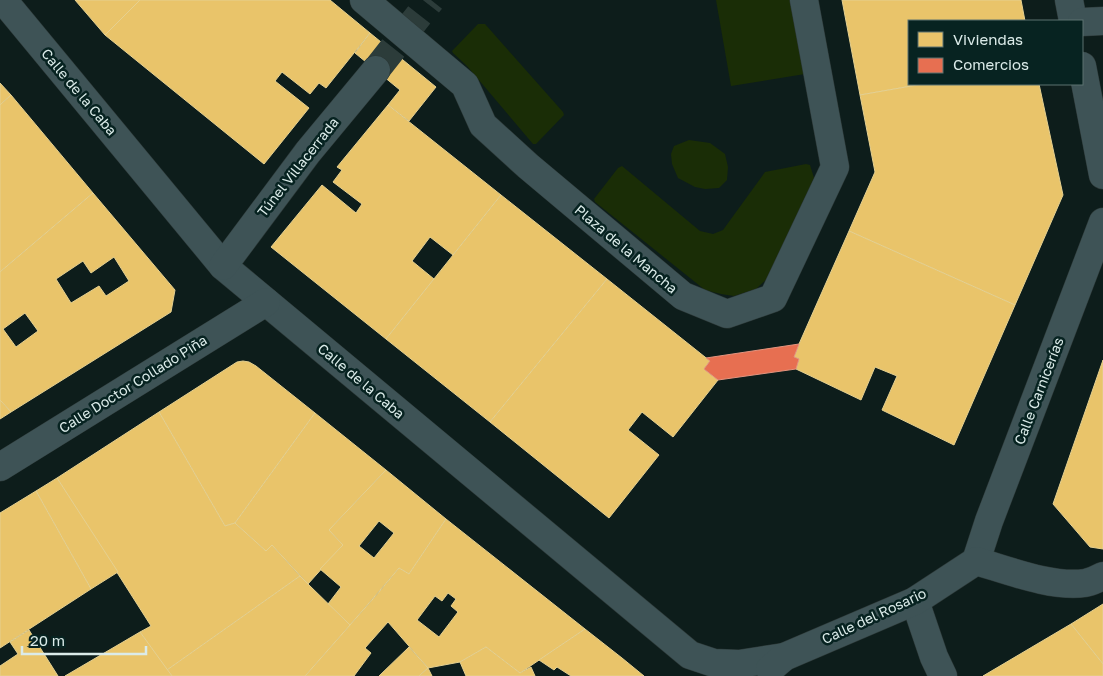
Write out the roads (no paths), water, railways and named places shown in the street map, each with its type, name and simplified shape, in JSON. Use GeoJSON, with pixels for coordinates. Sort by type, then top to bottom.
{"type":"FeatureCollection","features":[{"type":"Feature","properties":{"kind":"street","name":"Calle de la Caba"},"geometry":{"type":"LineString","coordinates":[[3,0],[224,266],[266,302],[690,655],[714,663],[740,664],[784,657]]}},
{"type":"Feature","properties":{"kind":"street","name":"Plaza de la Mancha"},"geometry":{"type":"LineString","coordinates":[[364,0],[465,85],[483,125],[528,166],[683,296],[727,314],[773,298],[835,167],[804,0]]}},
{"type":"Feature","properties":{"kind":"street"},"geometry":{"type":"LineString","coordinates":[[1069,0],[1073,20]]}},
{"type":"Feature","properties":{"kind":"street"},"geometry":{"type":"LineString","coordinates":[[1083,22],[1103,21]]}},
{"type":"Feature","properties":{"kind":"street","name":"Túnel Villacerrada"},"geometry":{"type":"LineString","coordinates":[[224,266],[308,152],[376,70]]}},
{"type":"Feature","properties":{"kind":"street"},"geometry":{"type":"LineString","coordinates":[[1083,71],[1103,175]]}},
{"type":"Feature","properties":{"kind":"street","name":"Calle Carnicerías"},"geometry":{"type":"LineString","coordinates":[[976,561],[1103,222]]}},
{"type":"Feature","properties":{"kind":"street","name":"Calle Doctor Collado Piña"},"geometry":{"type":"LineString","coordinates":[[0,467],[266,302]]}},
{"type":"Feature","properties":{"kind":"street"},"geometry":{"type":"LineString","coordinates":[[976,561],[1026,576],[1068,585],[1087,583],[1103,576]]}},
{"type":"Feature","properties":{"kind":"street","name":"Calle del Rosario"},"geometry":{"type":"LineString","coordinates":[[762,676],[784,657],[915,600],[976,561]]}},
{"type":"Feature","properties":{"kind":"street"},"geometry":{"type":"LineString","coordinates":[[915,600],[934,656],[943,676]]}},
{"type":"Feature","properties":{"kind":"tunnel"},"geometry":{"type":"LineString","coordinates":[[376,70],[431,0]]}}]}
